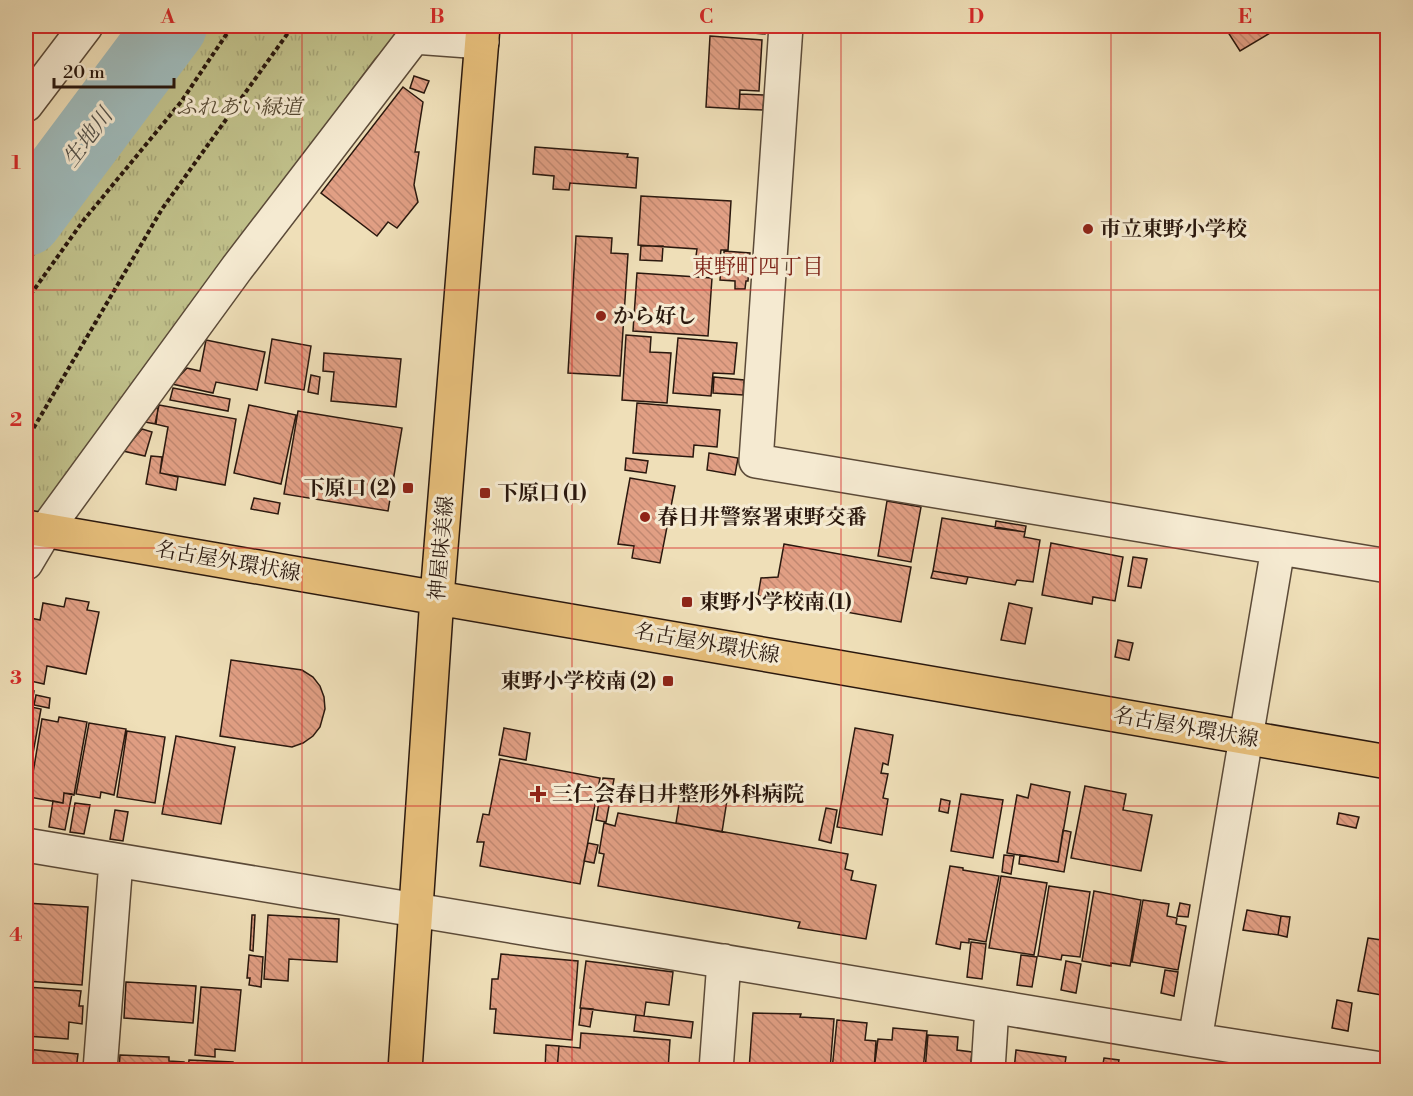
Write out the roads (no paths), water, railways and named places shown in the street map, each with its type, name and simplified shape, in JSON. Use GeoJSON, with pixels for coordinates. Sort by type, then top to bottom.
{"type":"FeatureCollection","features":[{"type":"Feature","properties":{"kind":"main road","name":"神屋味美線"},"geometry":{"type":"LineString","coordinates":[[405,1071],[437,597],[483,34]]}},
{"type":"Feature","properties":{"kind":"main road","name":"名古屋外環状線"},"geometry":{"type":"LineString","coordinates":[[35,529],[1388,762]]}},
{"type":"Feature","properties":{"kind":"street"},"geometry":{"type":"LineString","coordinates":[[26,105],[86,26]]}},
{"type":"Feature","properties":{"kind":"street"},"geometry":{"type":"LineString","coordinates":[[424,26],[483,34]]}},
{"type":"Feature","properties":{"kind":"street"},"geometry":{"type":"LineString","coordinates":[[786,26],[756,460],[1388,566]]}},
{"type":"Feature","properties":{"kind":"street"},"geometry":{"type":"LineString","coordinates":[[26,563],[35,529],[414,37],[483,34]]}},
{"type":"Feature","properties":{"kind":"street"},"geometry":{"type":"LineString","coordinates":[[1195,1040],[1278,548]]}},
{"type":"Feature","properties":{"kind":"street"},"geometry":{"type":"LineString","coordinates":[[26,845],[992,1007],[1388,1070]]}},
{"type":"Feature","properties":{"kind":"street"},"geometry":{"type":"LineString","coordinates":[[100,1071],[116,861]]}},
{"type":"Feature","properties":{"kind":"street"},"geometry":{"type":"LineString","coordinates":[[716,1071],[724,962]]}},
{"type":"Feature","properties":{"kind":"street"},"geometry":{"type":"LineString","coordinates":[[988,1071],[992,1007]]}},
{"type":"Feature","properties":{"kind":"waterway","name":"生地川"},"geometry":{"type":"LineString","coordinates":[[26,220],[171,26]]}},
{"type":"Feature","properties":{"kind":"place","name":"市立東野小学校"},"geometry":{"type":"Point","coordinates":[1088,229]}},
{"type":"Feature","properties":{"kind":"place","name":"から好し"},"geometry":{"type":"Point","coordinates":[601,316]}},
{"type":"Feature","properties":{"kind":"place","name":"下原口 (2)"},"geometry":{"type":"Point","coordinates":[408,488]}},
{"type":"Feature","properties":{"kind":"place","name":"下原口 (1)"},"geometry":{"type":"Point","coordinates":[485,493]}},
{"type":"Feature","properties":{"kind":"place","name":"春日井警察署東野交番"},"geometry":{"type":"Point","coordinates":[645,517]}},
{"type":"Feature","properties":{"kind":"place","name":"東野小学校南 (1)"},"geometry":{"type":"Point","coordinates":[687,602]}},
{"type":"Feature","properties":{"kind":"place","name":"東野小学校南 (2)"},"geometry":{"type":"Point","coordinates":[668,681]}},
{"type":"Feature","properties":{"kind":"place","name":"三仁会春日井整形外科病院"},"geometry":{"type":"Point","coordinates":[538,794]}},
{"type":"Feature","properties":{"kind":"district","name":"東野町四丁目"},"geometry":{"type":"Point","coordinates":[758,266]}},
{"type":"Feature","properties":{"kind":"park label","name":"ふれあい緑道"},"geometry":{"type":"Point","coordinates":[239,107]}}]}
